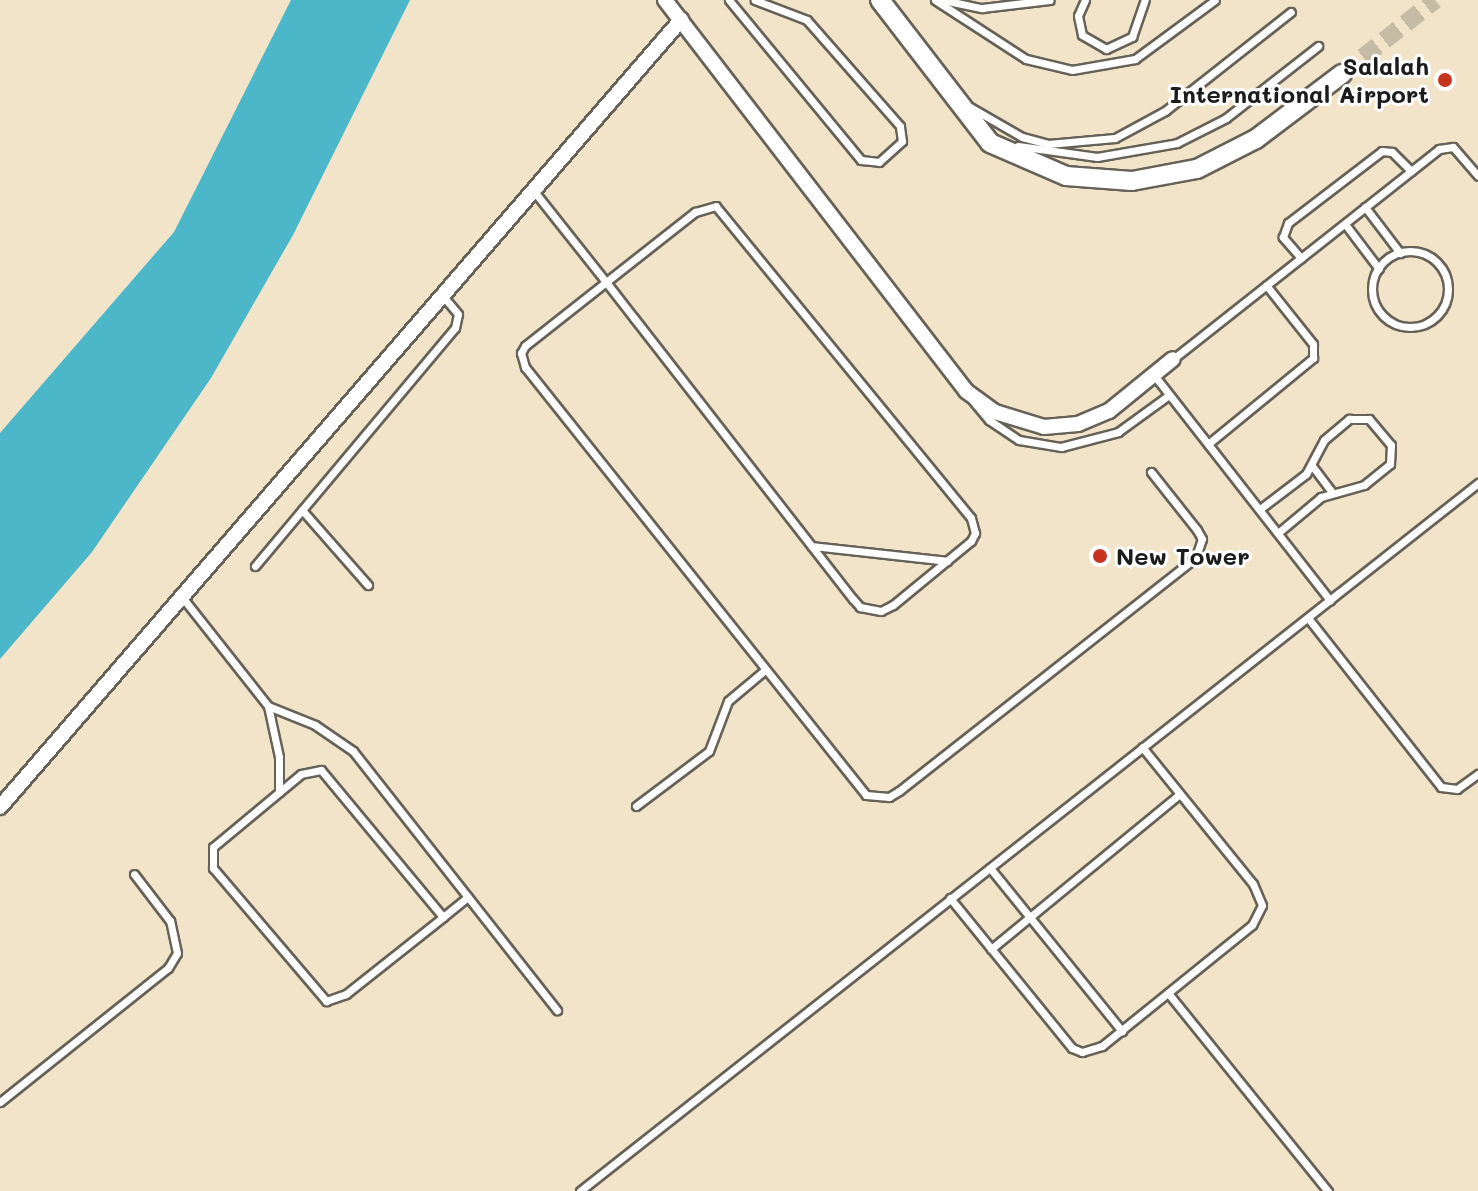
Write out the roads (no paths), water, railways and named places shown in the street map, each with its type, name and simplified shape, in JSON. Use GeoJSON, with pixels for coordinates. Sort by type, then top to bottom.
{"type":"FeatureCollection","features":[{"type":"Feature","properties":{"kind":"street"},"geometry":{"type":"LineString","coordinates":[[665,0],[966,391],[1010,420],[1061,427],[1109,411],[1173,359]]}},
{"type":"Feature","properties":{"kind":"street"},"geometry":{"type":"LineString","coordinates":[[880,0],[990,143],[1035,167],[1088,179],[1132,181],[1186,172],[1228,156],[1342,74]]}},
{"type":"Feature","properties":{"kind":"street"},"geometry":{"type":"LineString","coordinates":[[0,807],[681,20]]}},
{"type":"Feature","properties":{"kind":"lane"},"geometry":{"type":"LineString","coordinates":[[729,0],[861,160],[879,162],[902,141],[900,126],[807,20],[755,0]]}},
{"type":"Feature","properties":{"kind":"lane"},"geometry":{"type":"LineString","coordinates":[[935,0],[1026,59],[1072,70],[1135,59],[1215,0]]}},
{"type":"Feature","properties":{"kind":"lane"},"geometry":{"type":"LineString","coordinates":[[943,0],[982,8],[1017,8],[1050,0]]}},
{"type":"Feature","properties":{"kind":"lane"},"geometry":{"type":"LineString","coordinates":[[1017,8],[1027,0]]}},
{"type":"Feature","properties":{"kind":"lane"},"geometry":{"type":"LineString","coordinates":[[1085,0],[1078,16],[1082,35],[1106,49],[1132,37],[1145,0]]}},
{"type":"Feature","properties":{"kind":"lane"},"geometry":{"type":"LineString","coordinates":[[959,103],[1022,137],[1048,144],[1096,143],[1151,121],[1291,12]]}},
{"type":"Feature","properties":{"kind":"lane"},"geometry":{"type":"LineString","coordinates":[[959,103],[997,137],[1047,154],[1124,155],[1177,143],[1226,118],[1318,46]]}},
{"type":"Feature","properties":{"kind":"lane"},"geometry":{"type":"LineString","coordinates":[[1047,154],[1048,144]]}},
{"type":"Feature","properties":{"kind":"lane"},"geometry":{"type":"LineString","coordinates":[[1173,359],[1446,146],[1459,151],[1478,176]]}},
{"type":"Feature","properties":{"kind":"lane"},"geometry":{"type":"LineString","coordinates":[[1301,258],[1283,232],[1310,206],[1382,151],[1392,152],[1411,171]]}},
{"type":"Feature","properties":{"kind":"lane"},"geometry":{"type":"LineString","coordinates":[[533,190],[606,282],[853,599],[870,611],[893,605],[971,541],[975,533],[971,518],[716,206],[695,212],[606,282],[525,346],[521,360],[866,795],[889,797],[1196,557],[1202,539],[1151,472]]}},
{"type":"Feature","properties":{"kind":"lane"},"geometry":{"type":"LineString","coordinates":[[1365,207],[1400,253]]}},
{"type":"Feature","properties":{"kind":"lane"},"geometry":{"type":"LineString","coordinates":[[1345,224],[1379,269]]}},
{"type":"Feature","properties":{"kind":"lane"},"geometry":{"type":"LineString","coordinates":[[1400,253],[1426,254],[1449,280],[1446,301],[1426,319],[1402,328],[1381,317],[1372,293],[1379,269],[1400,253]]}},
{"type":"Feature","properties":{"kind":"lane"},"geometry":{"type":"LineString","coordinates":[[1208,444],[1313,358],[1313,344],[1266,285]]}},
{"type":"Feature","properties":{"kind":"lane"},"geometry":{"type":"LineString","coordinates":[[255,566],[455,328],[458,314],[442,295]]}},
{"type":"Feature","properties":{"kind":"lane"},"geometry":{"type":"LineString","coordinates":[[1154,375],[1330,600]]}},
{"type":"Feature","properties":{"kind":"lane"},"geometry":{"type":"LineString","coordinates":[[966,391],[1002,431],[1032,444],[1061,447],[1104,438],[1169,395]]}},
{"type":"Feature","properties":{"kind":"lane"},"geometry":{"type":"LineString","coordinates":[[1260,509],[1313,467],[1324,440],[1356,416],[1369,419],[1391,445],[1390,464],[1364,485],[1332,492],[1278,533]]}},
{"type":"Feature","properties":{"kind":"lane"},"geometry":{"type":"LineString","coordinates":[[1313,467],[1332,492]]}},
{"type":"Feature","properties":{"kind":"lane"},"geometry":{"type":"LineString","coordinates":[[580,1191],[1478,483]]}},
{"type":"Feature","properties":{"kind":"lane"},"geometry":{"type":"LineString","coordinates":[[302,510],[368,585]]}},
{"type":"Feature","properties":{"kind":"lane"},"geometry":{"type":"LineString","coordinates":[[812,546],[947,561]]}},
{"type":"Feature","properties":{"kind":"lane"},"geometry":{"type":"LineString","coordinates":[[182,596],[268,706],[279,757],[279,792]]}},
{"type":"Feature","properties":{"kind":"lane"},"geometry":{"type":"LineString","coordinates":[[1308,618],[1441,787],[1457,789],[1478,774]]}},
{"type":"Feature","properties":{"kind":"lane"},"geometry":{"type":"LineString","coordinates":[[636,806],[709,751],[728,701],[765,670]]}},
{"type":"Feature","properties":{"kind":"lane"},"geometry":{"type":"LineString","coordinates":[[268,706],[315,725],[353,751],[557,1010]]}},
{"type":"Feature","properties":{"kind":"lane"},"geometry":{"type":"LineString","coordinates":[[950,898],[1072,1048],[1093,1052],[1122,1031],[1252,925],[1262,905],[1253,884],[1142,747]]}},
{"type":"Feature","properties":{"kind":"lane"},"geometry":{"type":"LineString","coordinates":[[443,917],[330,775],[311,769],[220,839],[210,858],[213,868],[317,995],[326,1001],[346,994],[443,917],[468,897]]}},
{"type":"Feature","properties":{"kind":"lane"},"geometry":{"type":"LineString","coordinates":[[991,949],[1180,794]]}},
{"type":"Feature","properties":{"kind":"lane"},"geometry":{"type":"LineString","coordinates":[[990,868],[1122,1031]]}},
{"type":"Feature","properties":{"kind":"lane"},"geometry":{"type":"LineString","coordinates":[[0,1102],[172,961],[174,929],[134,874]]}},
{"type":"Feature","properties":{"kind":"lane"},"geometry":{"type":"LineString","coordinates":[[1168,993],[1328,1191]]}},
{"type":"Feature","properties":{"kind":"water"},"geometry":{"type":"Polygon","coordinates":[[[291,0],[410,0],[293,235],[211,378],[92,552],[0,659],[0,433],[174,232],[291,0]]]}},
{"type":"Feature","properties":{"kind":"tunnel"},"geometry":{"type":"LineString","coordinates":[[1342,74],[1435,0]]}},
{"type":"Feature","properties":{"kind":"place","name":"Salalah International Airport"},"geometry":{"type":"Point","coordinates":[1445,80]}},
{"type":"Feature","properties":{"kind":"place","name":"New Tower"},"geometry":{"type":"Point","coordinates":[1100,556]}}]}
